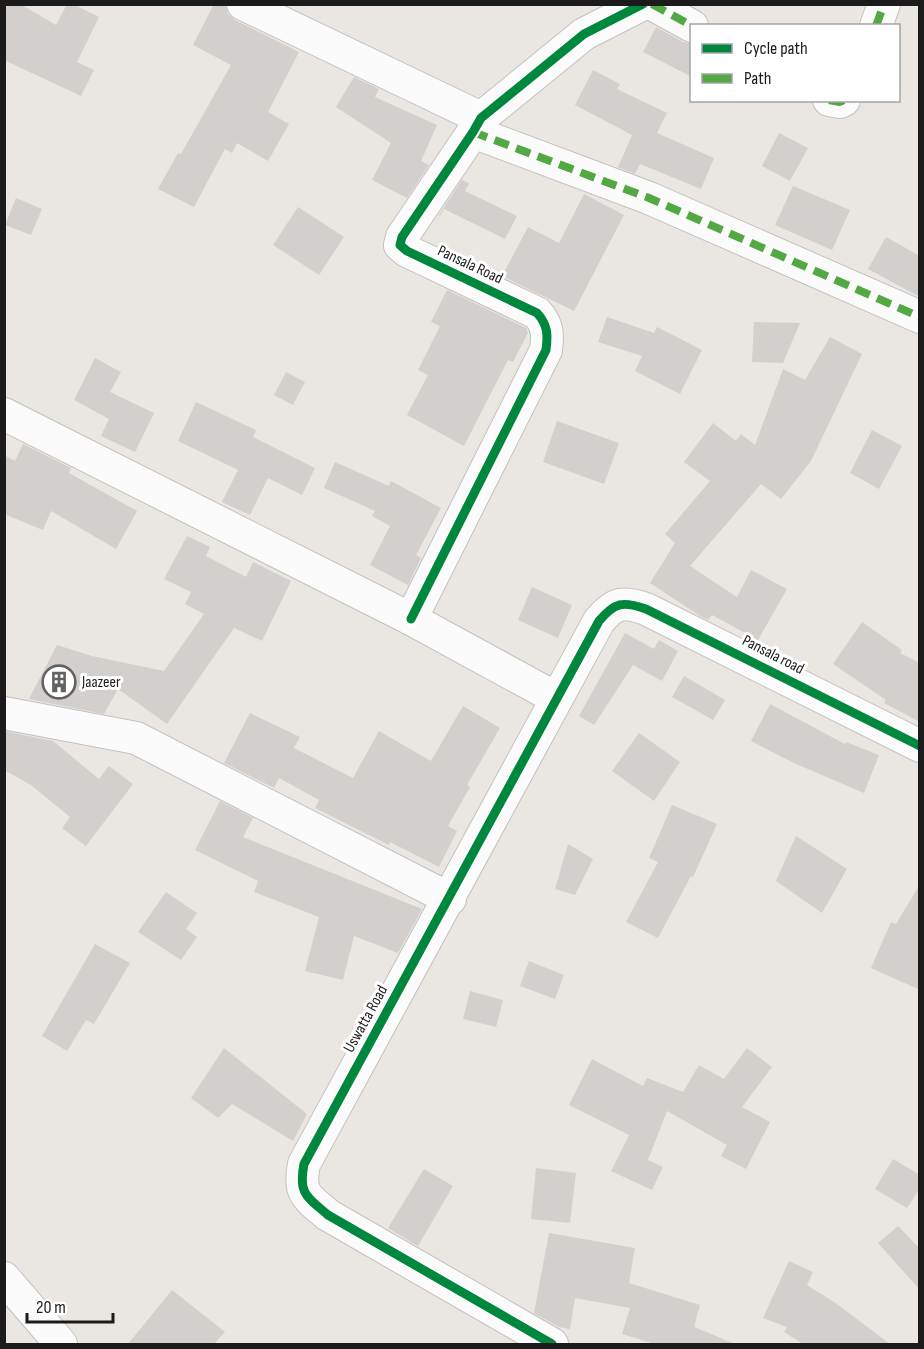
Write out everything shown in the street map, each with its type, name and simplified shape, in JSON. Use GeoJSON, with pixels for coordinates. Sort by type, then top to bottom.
{"type":"FeatureCollection","features":[{"type":"Feature","properties":{"kind":"street"},"geometry":{"type":"LineString","coordinates":[[243,4],[477,125],[650,198],[920,317]]}},
{"type":"Feature","properties":{"kind":"street","name":"Pansala Road"},"geometry":{"type":"LineString","coordinates":[[411,620],[546,350],[548,333],[543,320],[537,313],[406,251],[400,245],[402,237],[477,125],[584,34],[643,4]]}},
{"type":"Feature","properties":{"kind":"street"},"geometry":{"type":"LineString","coordinates":[[652,4],[690,25]]}},
{"type":"Feature","properties":{"kind":"street"},"geometry":{"type":"LineString","coordinates":[[877,24],[884,4]]}},
{"type":"Feature","properties":{"kind":"street"},"geometry":{"type":"LineString","coordinates":[[4,414],[411,620],[556,698]]}},
{"type":"Feature","properties":{"kind":"street","name":"Pansala road"},"geometry":{"type":"LineString","coordinates":[[611,608],[628,603],[646,609],[920,746]]}},
{"type":"Feature","properties":{"kind":"street","name":"Uswatta Road"},"geometry":{"type":"LineString","coordinates":[[552,1344],[328,1215],[306,1196],[300,1181],[304,1164],[450,899],[556,698],[599,621],[611,608]]}},
{"type":"Feature","properties":{"kind":"street"},"geometry":{"type":"LineString","coordinates":[[4,713],[136,738],[450,899]]}},
{"type":"Feature","properties":{"kind":"street"},"geometry":{"type":"LineString","coordinates":[[4,1278],[61,1344]]}},
{"type":"Feature","properties":{"kind":"building"},"geometry":{"type":"Polygon","coordinates":[[[4,4],[20,4],[56,25],[67,4],[73,4],[99,17],[77,62],[94,70],[81,96],[4,60],[4,4]]]}},
{"type":"Feature","properties":{"kind":"building"},"geometry":{"type":"Polygon","coordinates":[[[214,4],[225,4],[228,14],[235,20],[299,52],[268,112],[289,124],[268,161],[237,143],[232,153],[225,149],[194,207],[158,189],[178,153],[181,154],[231,65],[193,45],[214,4]]]}},
{"type":"Feature","properties":{"kind":"building"},"geometry":{"type":"Polygon","coordinates":[[[656,27],[690,44],[690,76],[643,52],[656,27]]]}},
{"type":"Feature","properties":{"kind":"building"},"geometry":{"type":"Polygon","coordinates":[[[593,70],[620,84],[617,89],[667,113],[657,133],[714,158],[701,189],[640,164],[635,174],[618,167],[632,135],[575,105],[593,70]]]}},
{"type":"Feature","properties":{"kind":"building"},"geometry":{"type":"Polygon","coordinates":[[[354,77],[379,89],[375,97],[437,125],[421,161],[429,165],[407,198],[372,180],[391,143],[336,107],[354,77]]]}},
{"type":"Feature","properties":{"kind":"building"},"geometry":{"type":"Polygon","coordinates":[[[779,133],[808,148],[790,181],[762,166],[779,133]]]}},
{"type":"Feature","properties":{"kind":"building"},"geometry":{"type":"Polygon","coordinates":[[[462,180],[469,183],[465,191],[517,216],[505,239],[444,209],[439,215],[462,180]]]}},
{"type":"Feature","properties":{"kind":"building"},"geometry":{"type":"Polygon","coordinates":[[[793,186],[850,210],[832,250],[775,225],[793,186]]]}},
{"type":"Feature","properties":{"kind":"building"},"geometry":{"type":"Polygon","coordinates":[[[584,194],[624,215],[574,311],[502,276],[528,227],[559,243],[584,194]]]}},
{"type":"Feature","properties":{"kind":"building"},"geometry":{"type":"Polygon","coordinates":[[[16,198],[42,209],[31,235],[5,225],[16,198]]]}},
{"type":"Feature","properties":{"kind":"building"},"geometry":{"type":"Polygon","coordinates":[[[298,207],[344,237],[319,275],[273,245],[298,207]]]}},
{"type":"Feature","properties":{"kind":"building"},"geometry":{"type":"Polygon","coordinates":[[[886,237],[920,256],[920,297],[868,269],[886,237]]]}},
{"type":"Feature","properties":{"kind":"building"},"geometry":{"type":"Polygon","coordinates":[[[447,290],[526,328],[528,333],[513,362],[508,360],[464,446],[407,415],[428,375],[418,370],[440,326],[431,322],[447,290]]]}},
{"type":"Feature","properties":{"kind":"building"},"geometry":{"type":"Polygon","coordinates":[[[607,317],[654,333],[657,327],[702,350],[680,394],[635,371],[642,356],[598,342],[607,317]]]}},
{"type":"Feature","properties":{"kind":"building"},"geometry":{"type":"Polygon","coordinates":[[[754,322],[800,323],[783,363],[752,362],[754,322]]]}},
{"type":"Feature","properties":{"kind":"building"},"geometry":{"type":"Polygon","coordinates":[[[830,337],[862,354],[811,461],[781,499],[761,484],[690,566],[737,597],[751,570],[787,589],[758,640],[712,615],[708,620],[700,616],[650,583],[675,543],[665,534],[710,481],[684,462],[713,423],[736,441],[741,434],[755,445],[783,369],[805,380],[830,337]]]}},
{"type":"Feature","properties":{"kind":"building"},"geometry":{"type":"Polygon","coordinates":[[[95,358],[121,372],[110,392],[154,413],[135,452],[101,436],[109,419],[74,400],[95,358]]]}},
{"type":"Feature","properties":{"kind":"building"},"geometry":{"type":"Polygon","coordinates":[[[286,372],[305,382],[293,405],[274,395],[286,372]]]}},
{"type":"Feature","properties":{"kind":"building"},"geometry":{"type":"Polygon","coordinates":[[[196,402],[256,430],[253,437],[315,468],[302,495],[268,478],[250,515],[222,502],[238,470],[178,441],[196,402]]]}},
{"type":"Feature","properties":{"kind":"building"},"geometry":{"type":"Polygon","coordinates":[[[557,421],[619,443],[604,484],[543,462],[557,421]]]}},
{"type":"Feature","properties":{"kind":"building"},"geometry":{"type":"Polygon","coordinates":[[[872,430],[902,446],[879,489],[850,473],[872,430]]]}},
{"type":"Feature","properties":{"kind":"building"},"geometry":{"type":"Polygon","coordinates":[[[23,444],[71,468],[69,473],[137,511],[116,549],[51,511],[43,530],[4,514],[4,455],[15,461],[23,444]]]}},
{"type":"Feature","properties":{"kind":"building"},"geometry":{"type":"Polygon","coordinates":[[[335,462],[389,486],[391,481],[441,508],[416,555],[421,558],[408,585],[370,565],[390,526],[372,516],[375,511],[324,488],[335,462]]]}},
{"type":"Feature","properties":{"kind":"building"},"geometry":{"type":"Polygon","coordinates":[[[187,536],[210,547],[206,556],[246,577],[253,562],[291,581],[262,641],[234,628],[167,724],[118,689],[104,714],[29,699],[57,645],[92,656],[164,671],[204,614],[185,604],[191,592],[164,579],[187,536]]]}},
{"type":"Feature","properties":{"kind":"building"},"geometry":{"type":"Polygon","coordinates":[[[532,587],[572,605],[558,638],[518,620],[532,587]]]}},
{"type":"Feature","properties":{"kind":"building"},"geometry":{"type":"Polygon","coordinates":[[[862,622],[902,650],[900,653],[920,663],[920,722],[884,703],[886,700],[833,664],[862,622]]]}},
{"type":"Feature","properties":{"kind":"building"},"geometry":{"type":"Polygon","coordinates":[[[625,633],[654,649],[659,640],[678,651],[662,681],[633,665],[594,725],[579,716],[625,633]]]}},
{"type":"Feature","properties":{"kind":"building"},"geometry":{"type":"Polygon","coordinates":[[[684,676],[725,700],[713,720],[672,697],[684,676]]]}},
{"type":"Feature","properties":{"kind":"building"},"geometry":{"type":"Polygon","coordinates":[[[770,704],[845,744],[846,742],[879,755],[864,793],[794,763],[751,741],[770,704]]]}},
{"type":"Feature","properties":{"kind":"building"},"geometry":{"type":"Polygon","coordinates":[[[463,706],[500,728],[467,785],[470,787],[448,826],[457,831],[439,867],[315,808],[319,800],[279,778],[274,788],[224,763],[250,713],[300,737],[294,748],[353,778],[379,731],[431,761],[463,706]]]}},
{"type":"Feature","properties":{"kind":"building"},"geometry":{"type":"Polygon","coordinates":[[[4,731],[53,741],[99,779],[109,766],[133,784],[86,846],[62,828],[70,817],[31,785],[4,770],[4,731]]]}},
{"type":"Feature","properties":{"kind":"building"},"geometry":{"type":"Polygon","coordinates":[[[639,733],[680,762],[654,801],[612,771],[639,733]]]}},
{"type":"Feature","properties":{"kind":"building"},"geometry":{"type":"Polygon","coordinates":[[[220,801],[253,818],[243,837],[422,909],[398,953],[354,936],[343,980],[305,971],[319,917],[254,892],[258,881],[195,850],[220,801]]]}},
{"type":"Feature","properties":{"kind":"building"},"geometry":{"type":"Polygon","coordinates":[[[672,805],[717,824],[693,877],[691,876],[658,938],[626,922],[658,862],[649,858],[672,805]]]}},
{"type":"Feature","properties":{"kind":"building"},"geometry":{"type":"Polygon","coordinates":[[[796,836],[847,869],[822,913],[776,881],[796,836]]]}},
{"type":"Feature","properties":{"kind":"building"},"geometry":{"type":"Polygon","coordinates":[[[568,844],[593,859],[575,895],[555,889],[568,844]]]}},
{"type":"Feature","properties":{"kind":"building"},"geometry":{"type":"Polygon","coordinates":[[[920,884],[920,990],[871,968],[891,922],[896,924],[920,884]]]}},
{"type":"Feature","properties":{"kind":"building"},"geometry":{"type":"Polygon","coordinates":[[[166,892],[197,913],[186,929],[197,937],[181,960],[138,932],[166,892]]]}},
{"type":"Feature","properties":{"kind":"building"},"geometry":{"type":"Polygon","coordinates":[[[95,944],[130,963],[94,1024],[86,1020],[67,1051],[42,1036],[95,944]]]}},
{"type":"Feature","properties":{"kind":"building"},"geometry":{"type":"Polygon","coordinates":[[[529,961],[564,975],[555,999],[520,986],[529,961]]]}},
{"type":"Feature","properties":{"kind":"building"},"geometry":{"type":"Polygon","coordinates":[[[470,991],[503,1000],[496,1027],[463,1019],[470,991]]]}},
{"type":"Feature","properties":{"kind":"building"},"geometry":{"type":"Polygon","coordinates":[[[224,1048],[307,1114],[293,1141],[232,1104],[218,1118],[191,1098],[224,1048]]]}},
{"type":"Feature","properties":{"kind":"building"},"geometry":{"type":"Polygon","coordinates":[[[747,1048],[772,1067],[742,1107],[770,1122],[746,1169],[721,1156],[727,1145],[667,1111],[648,1160],[663,1167],[652,1190],[611,1171],[629,1135],[569,1105],[592,1059],[643,1086],[647,1078],[683,1092],[699,1065],[724,1079],[747,1048]]]}},
{"type":"Feature","properties":{"kind":"building"},"geometry":{"type":"Polygon","coordinates":[[[893,1159],[920,1175],[920,1188],[907,1208],[875,1189],[893,1159]]]}},
{"type":"Feature","properties":{"kind":"building"},"geometry":{"type":"Polygon","coordinates":[[[536,1168],[576,1173],[570,1223],[531,1219],[536,1168]]]}},
{"type":"Feature","properties":{"kind":"building"},"geometry":{"type":"Polygon","coordinates":[[[424,1169],[453,1186],[418,1246],[388,1228],[424,1169]]]}},
{"type":"Feature","properties":{"kind":"building"},"geometry":{"type":"Polygon","coordinates":[[[898,1226],[920,1249],[920,1290],[878,1243],[898,1226]]]}},
{"type":"Feature","properties":{"kind":"building"},"geometry":{"type":"Polygon","coordinates":[[[549,1233],[635,1248],[629,1283],[700,1305],[694,1327],[733,1344],[655,1344],[622,1334],[630,1308],[575,1298],[570,1329],[559,1327],[534,1313],[549,1233]]]}},
{"type":"Feature","properties":{"kind":"building"},"geometry":{"type":"Polygon","coordinates":[[[789,1261],[813,1272],[807,1285],[837,1304],[890,1344],[803,1344],[784,1332],[787,1327],[763,1318],[789,1261]]]}},
{"type":"Feature","properties":{"kind":"building"},"geometry":{"type":"Polygon","coordinates":[[[172,1290],[225,1332],[214,1344],[128,1344],[172,1290]]]}},
{"type":"Feature","properties":{"kind":"marked path"},"geometry":{"type":"LineString","coordinates":[[652,4],[690,25]]}},
{"type":"Feature","properties":{"kind":"marked path"},"geometry":{"type":"LineString","coordinates":[[877,24],[884,4]]}},
{"type":"Feature","properties":{"kind":"marked path"},"geometry":{"type":"LineString","coordinates":[[473,132],[649,198],[920,317]]}},
{"type":"Feature","properties":{"kind":"cycle path"},"geometry":{"type":"LineString","coordinates":[[411,619],[546,350],[547,335],[545,326],[537,313],[407,251],[400,245],[402,237],[481,118],[584,34],[643,4]]}},
{"type":"Feature","properties":{"kind":"cycle path"},"geometry":{"type":"LineString","coordinates":[[552,1344],[328,1215],[306,1194],[303,1189],[302,1174],[304,1164],[599,621],[610,610],[620,605],[646,609],[920,746]]}},
{"type":"Feature","properties":{"kind":"place","name":"Jaazeer"},"geometry":{"type":"Point","coordinates":[59,682]}}]}
